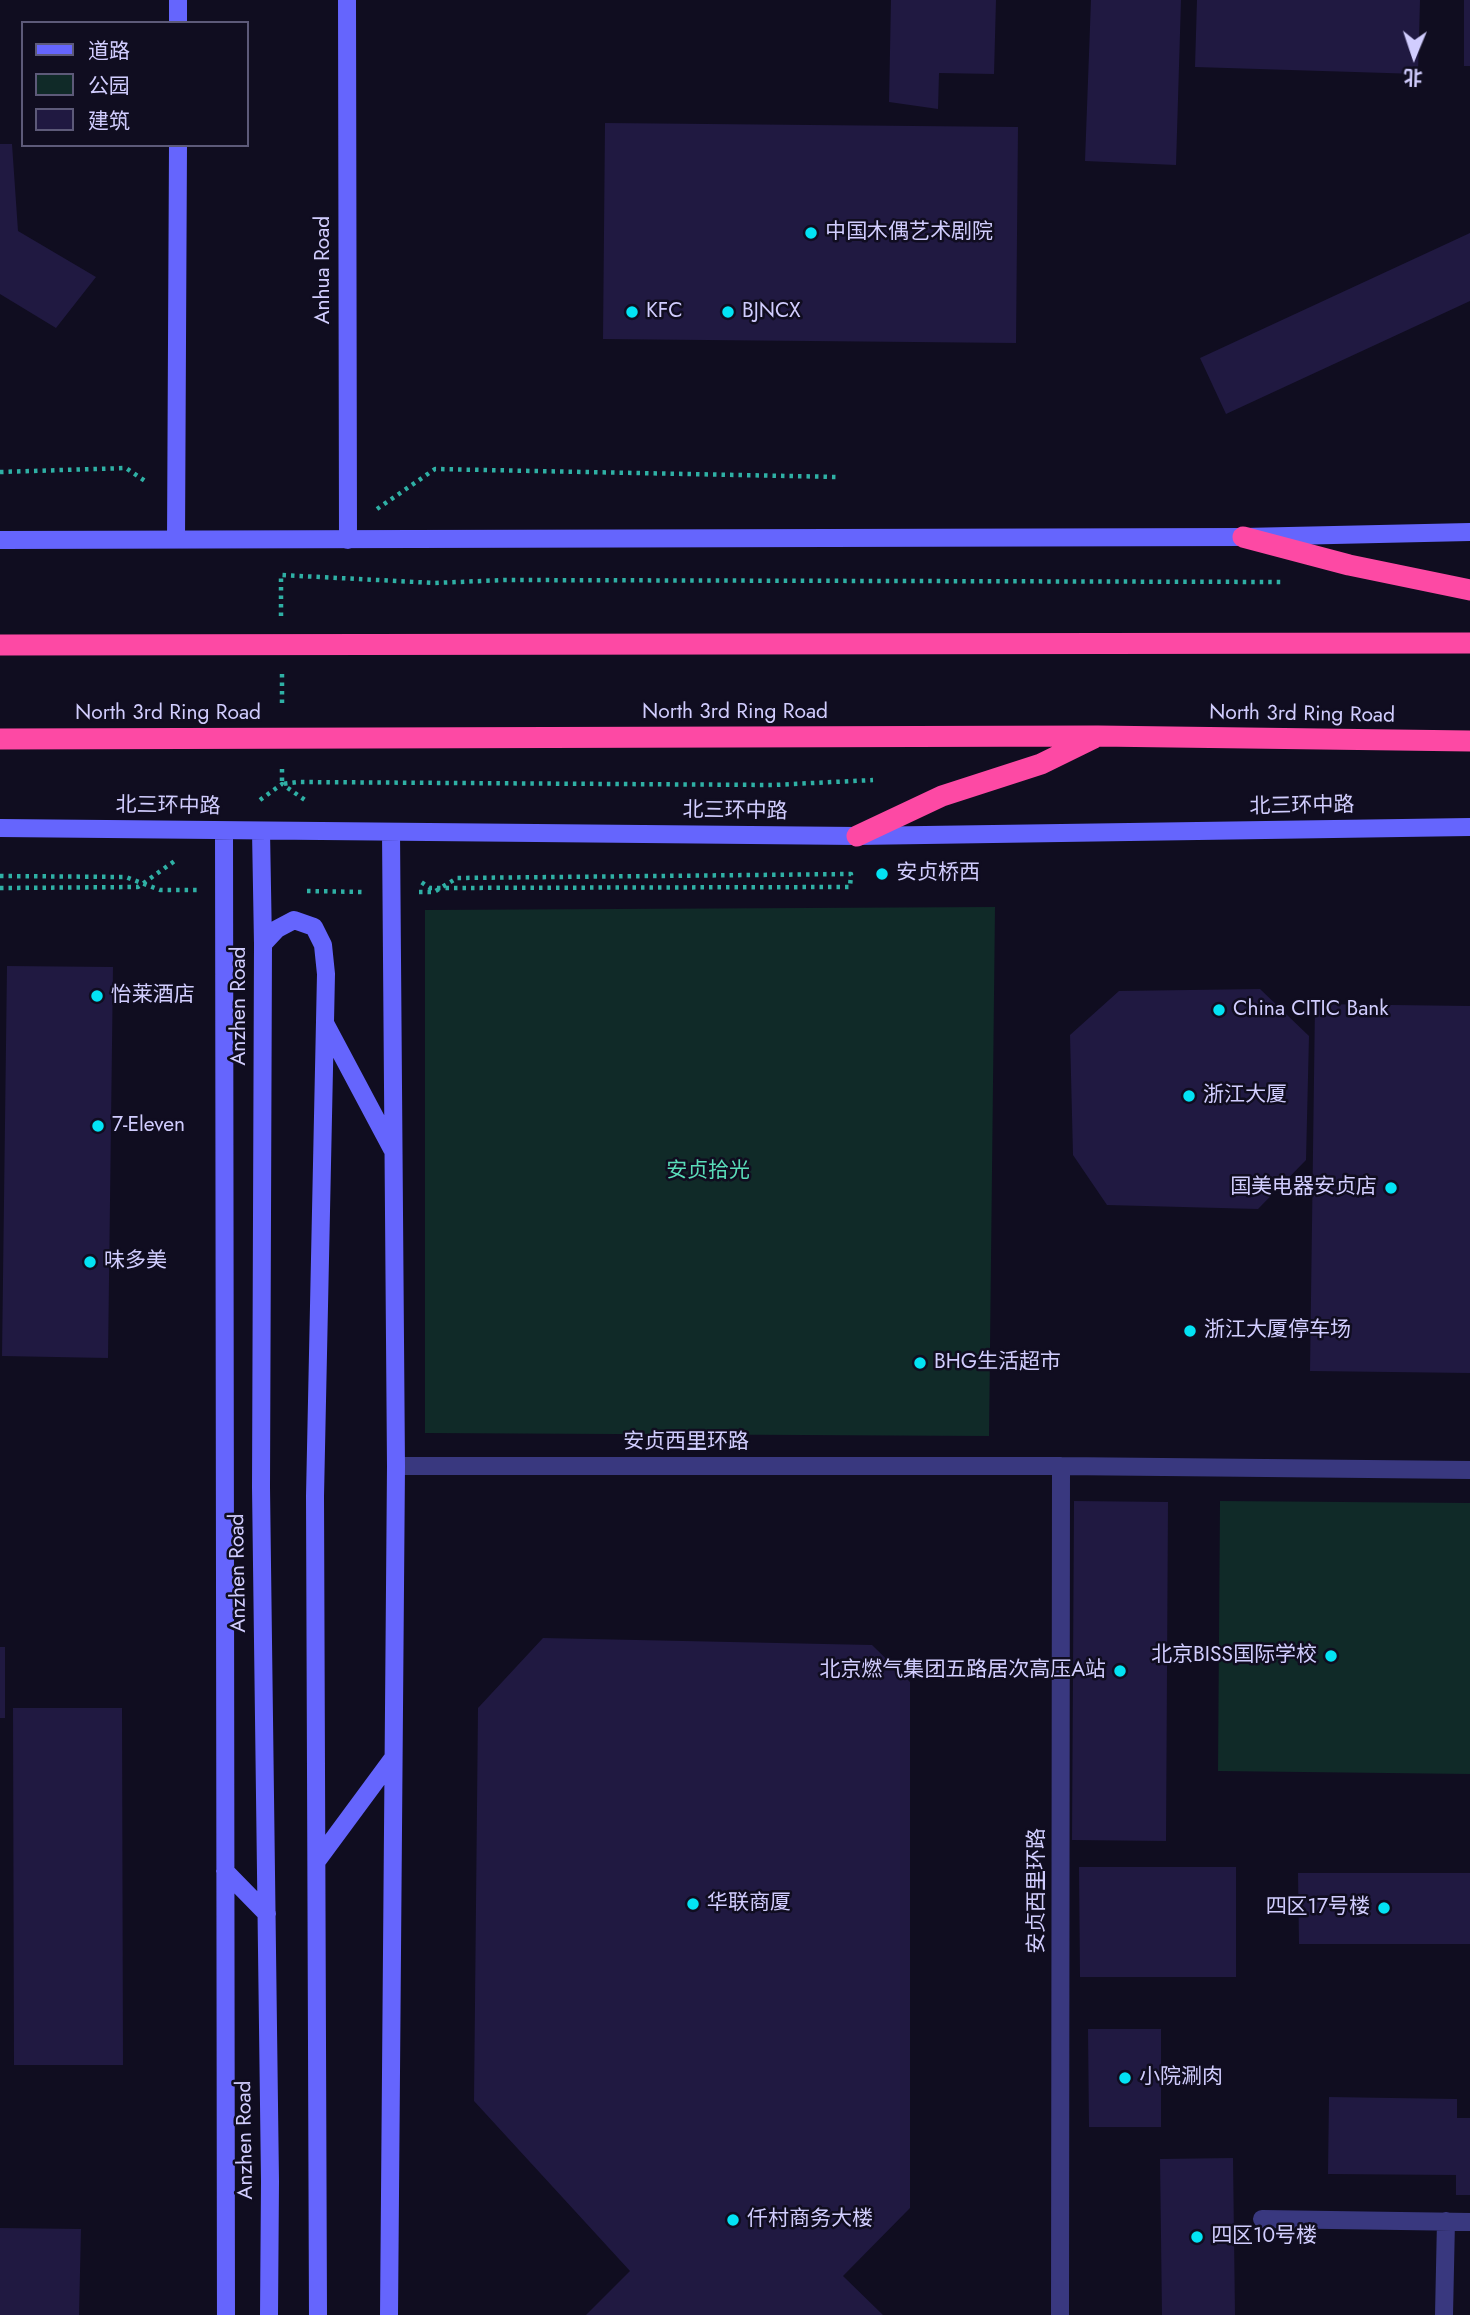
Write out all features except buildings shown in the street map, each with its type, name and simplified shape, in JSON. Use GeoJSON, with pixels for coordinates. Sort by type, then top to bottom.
{"type":"FeatureCollection","features":[{"type":"Feature","properties":{"kind":"highway"},"geometry":{"type":"LineString","coordinates":[[1243,537],[1349,565],[1470,590]]}},
{"type":"Feature","properties":{"kind":"highway"},"geometry":{"type":"LineString","coordinates":[[0,645],[1470,643]]}},
{"type":"Feature","properties":{"kind":"highway"},"geometry":{"type":"LineString","coordinates":[[857,836],[942,796],[1041,764],[1098,736]]}},
{"type":"Feature","properties":{"kind":"highway","name":"North 3rd Ring Road"},"geometry":{"type":"LineString","coordinates":[[0,739],[1098,736],[1470,741]]}},
{"type":"Feature","properties":{"kind":"street"},"geometry":{"type":"LineString","coordinates":[[178,0],[178,21]]}},
{"type":"Feature","properties":{"kind":"street","name":"Anhua Road"},"geometry":{"type":"LineString","coordinates":[[347,0],[348,540]]}},
{"type":"Feature","properties":{"kind":"street"},"geometry":{"type":"LineString","coordinates":[[176,540],[178,147]]}},
{"type":"Feature","properties":{"kind":"street"},"geometry":{"type":"LineString","coordinates":[[0,540],[1243,537],[1470,532]]}},
{"type":"Feature","properties":{"kind":"street","name":"北三环中路"},"geometry":{"type":"LineString","coordinates":[[0,828],[857,836],[1470,827]]}},
{"type":"Feature","properties":{"kind":"street","name":"Anzhen Road"},"geometry":{"type":"LineString","coordinates":[[224,831],[226,2315]]}},
{"type":"Feature","properties":{"kind":"street","name":"Anzhen Road"},"geometry":{"type":"LineString","coordinates":[[261,831],[261,1487],[270,2315]]}},
{"type":"Feature","properties":{"kind":"street"},"geometry":{"type":"LineString","coordinates":[[388,2315],[396,1466],[391,832]]}},
{"type":"Feature","properties":{"kind":"street"},"geometry":{"type":"LineString","coordinates":[[263,944],[278,929],[294,920],[314,927],[323,945],[326,974],[315,1496],[318,2315]]}},
{"type":"Feature","properties":{"kind":"street"},"geometry":{"type":"LineString","coordinates":[[325,1023],[393,1152]]}},
{"type":"Feature","properties":{"kind":"street","name":"安贞西里环路"},"geometry":{"type":"LineString","coordinates":[[396,1466],[1061,1466],[1470,1470]]}},
{"type":"Feature","properties":{"kind":"street","name":"安贞西里环路"},"geometry":{"type":"LineString","coordinates":[[1060,2315],[1061,1466]]}},
{"type":"Feature","properties":{"kind":"street"},"geometry":{"type":"LineString","coordinates":[[317,1861],[393,1758]]}},
{"type":"Feature","properties":{"kind":"street"},"geometry":{"type":"LineString","coordinates":[[225,1871],[267,1914]]}},
{"type":"Feature","properties":{"kind":"street"},"geometry":{"type":"LineString","coordinates":[[1262,2219],[1470,2222]]}},
{"type":"Feature","properties":{"kind":"street"},"geometry":{"type":"LineString","coordinates":[[1444,2315],[1446,2221]]}},
{"type":"Feature","properties":{"kind":"path"},"geometry":{"type":"LineString","coordinates":[[0,472],[126,468],[148,483]]}},
{"type":"Feature","properties":{"kind":"path"},"geometry":{"type":"LineString","coordinates":[[369,514],[436,469],[838,477]]}},
{"type":"Feature","properties":{"kind":"path"},"geometry":{"type":"LineString","coordinates":[[270,567],[281,575],[435,583],[504,580],[1293,582]]}},
{"type":"Feature","properties":{"kind":"path"},"geometry":{"type":"LineString","coordinates":[[281,575],[292,567]]}},
{"type":"Feature","properties":{"kind":"path"},"geometry":{"type":"LineString","coordinates":[[281,575],[281,617]]}},
{"type":"Feature","properties":{"kind":"path"},"geometry":{"type":"LineString","coordinates":[[282,673],[282,715]]}},
{"type":"Feature","properties":{"kind":"path"},"geometry":{"type":"LineString","coordinates":[[282,757],[282,785],[298,782],[773,785],[873,780]]}},
{"type":"Feature","properties":{"kind":"path"},"geometry":{"type":"LineString","coordinates":[[262,891],[434,892],[457,878],[851,874],[850,887]]}},
{"type":"Feature","properties":{"kind":"path"},"geometry":{"type":"LineString","coordinates":[[0,876],[126,877],[160,890],[223,891]]}},
{"type":"Feature","properties":{"kind":"green space","name":"安贞拾光"},"geometry":{"type":"Polygon","coordinates":[[[995,907],[989,1436],[425,1433],[425,910],[995,907]]]}},
{"type":"Feature","properties":{"kind":"green space"},"geometry":{"type":"Polygon","coordinates":[[[1220,1501],[1470,1503],[1470,1774],[1218,1771],[1220,1501]]]}},
{"type":"Feature","properties":{"kind":"place","name":"中国木偶艺术剧院"},"geometry":{"type":"Point","coordinates":[811,233]}},
{"type":"Feature","properties":{"kind":"place","name":"KFC"},"geometry":{"type":"Point","coordinates":[632,312]}},
{"type":"Feature","properties":{"kind":"place","name":"BJNCX"},"geometry":{"type":"Point","coordinates":[728,312]}},
{"type":"Feature","properties":{"kind":"place","name":"安贞桥西"},"geometry":{"type":"Point","coordinates":[882,874]}},
{"type":"Feature","properties":{"kind":"place","name":"怡莱酒店"},"geometry":{"type":"Point","coordinates":[97,996]}},
{"type":"Feature","properties":{"kind":"place","name":"China CITIC Bank"},"geometry":{"type":"Point","coordinates":[1219,1010]}},
{"type":"Feature","properties":{"kind":"place","name":"浙江大厦"},"geometry":{"type":"Point","coordinates":[1189,1096]}},
{"type":"Feature","properties":{"kind":"place","name":"7-Eleven"},"geometry":{"type":"Point","coordinates":[98,1126]}},
{"type":"Feature","properties":{"kind":"place","name":"国美电器安贞店"},"geometry":{"type":"Point","coordinates":[1391,1188]}},
{"type":"Feature","properties":{"kind":"place","name":"味多美"},"geometry":{"type":"Point","coordinates":[90,1262]}},
{"type":"Feature","properties":{"kind":"place","name":"浙江大厦停车场"},"geometry":{"type":"Point","coordinates":[1190,1331]}},
{"type":"Feature","properties":{"kind":"place","name":"BHG生活超市"},"geometry":{"type":"Point","coordinates":[920,1363]}},
{"type":"Feature","properties":{"kind":"place","name":"北京BISS国际学校"},"geometry":{"type":"Point","coordinates":[1331,1656]}},
{"type":"Feature","properties":{"kind":"place","name":"北京燃气集团五路居次高压A站"},"geometry":{"type":"Point","coordinates":[1120,1671]}},
{"type":"Feature","properties":{"kind":"place","name":"华联商厦"},"geometry":{"type":"Point","coordinates":[693,1904]}},
{"type":"Feature","properties":{"kind":"place","name":"四区17号楼"},"geometry":{"type":"Point","coordinates":[1384,1908]}},
{"type":"Feature","properties":{"kind":"place","name":"小院涮肉"},"geometry":{"type":"Point","coordinates":[1125,2078]}},
{"type":"Feature","properties":{"kind":"place","name":"仟村商务大楼"},"geometry":{"type":"Point","coordinates":[733,2220]}},
{"type":"Feature","properties":{"kind":"place","name":"四区10号楼"},"geometry":{"type":"Point","coordinates":[1197,2237]}}]}
